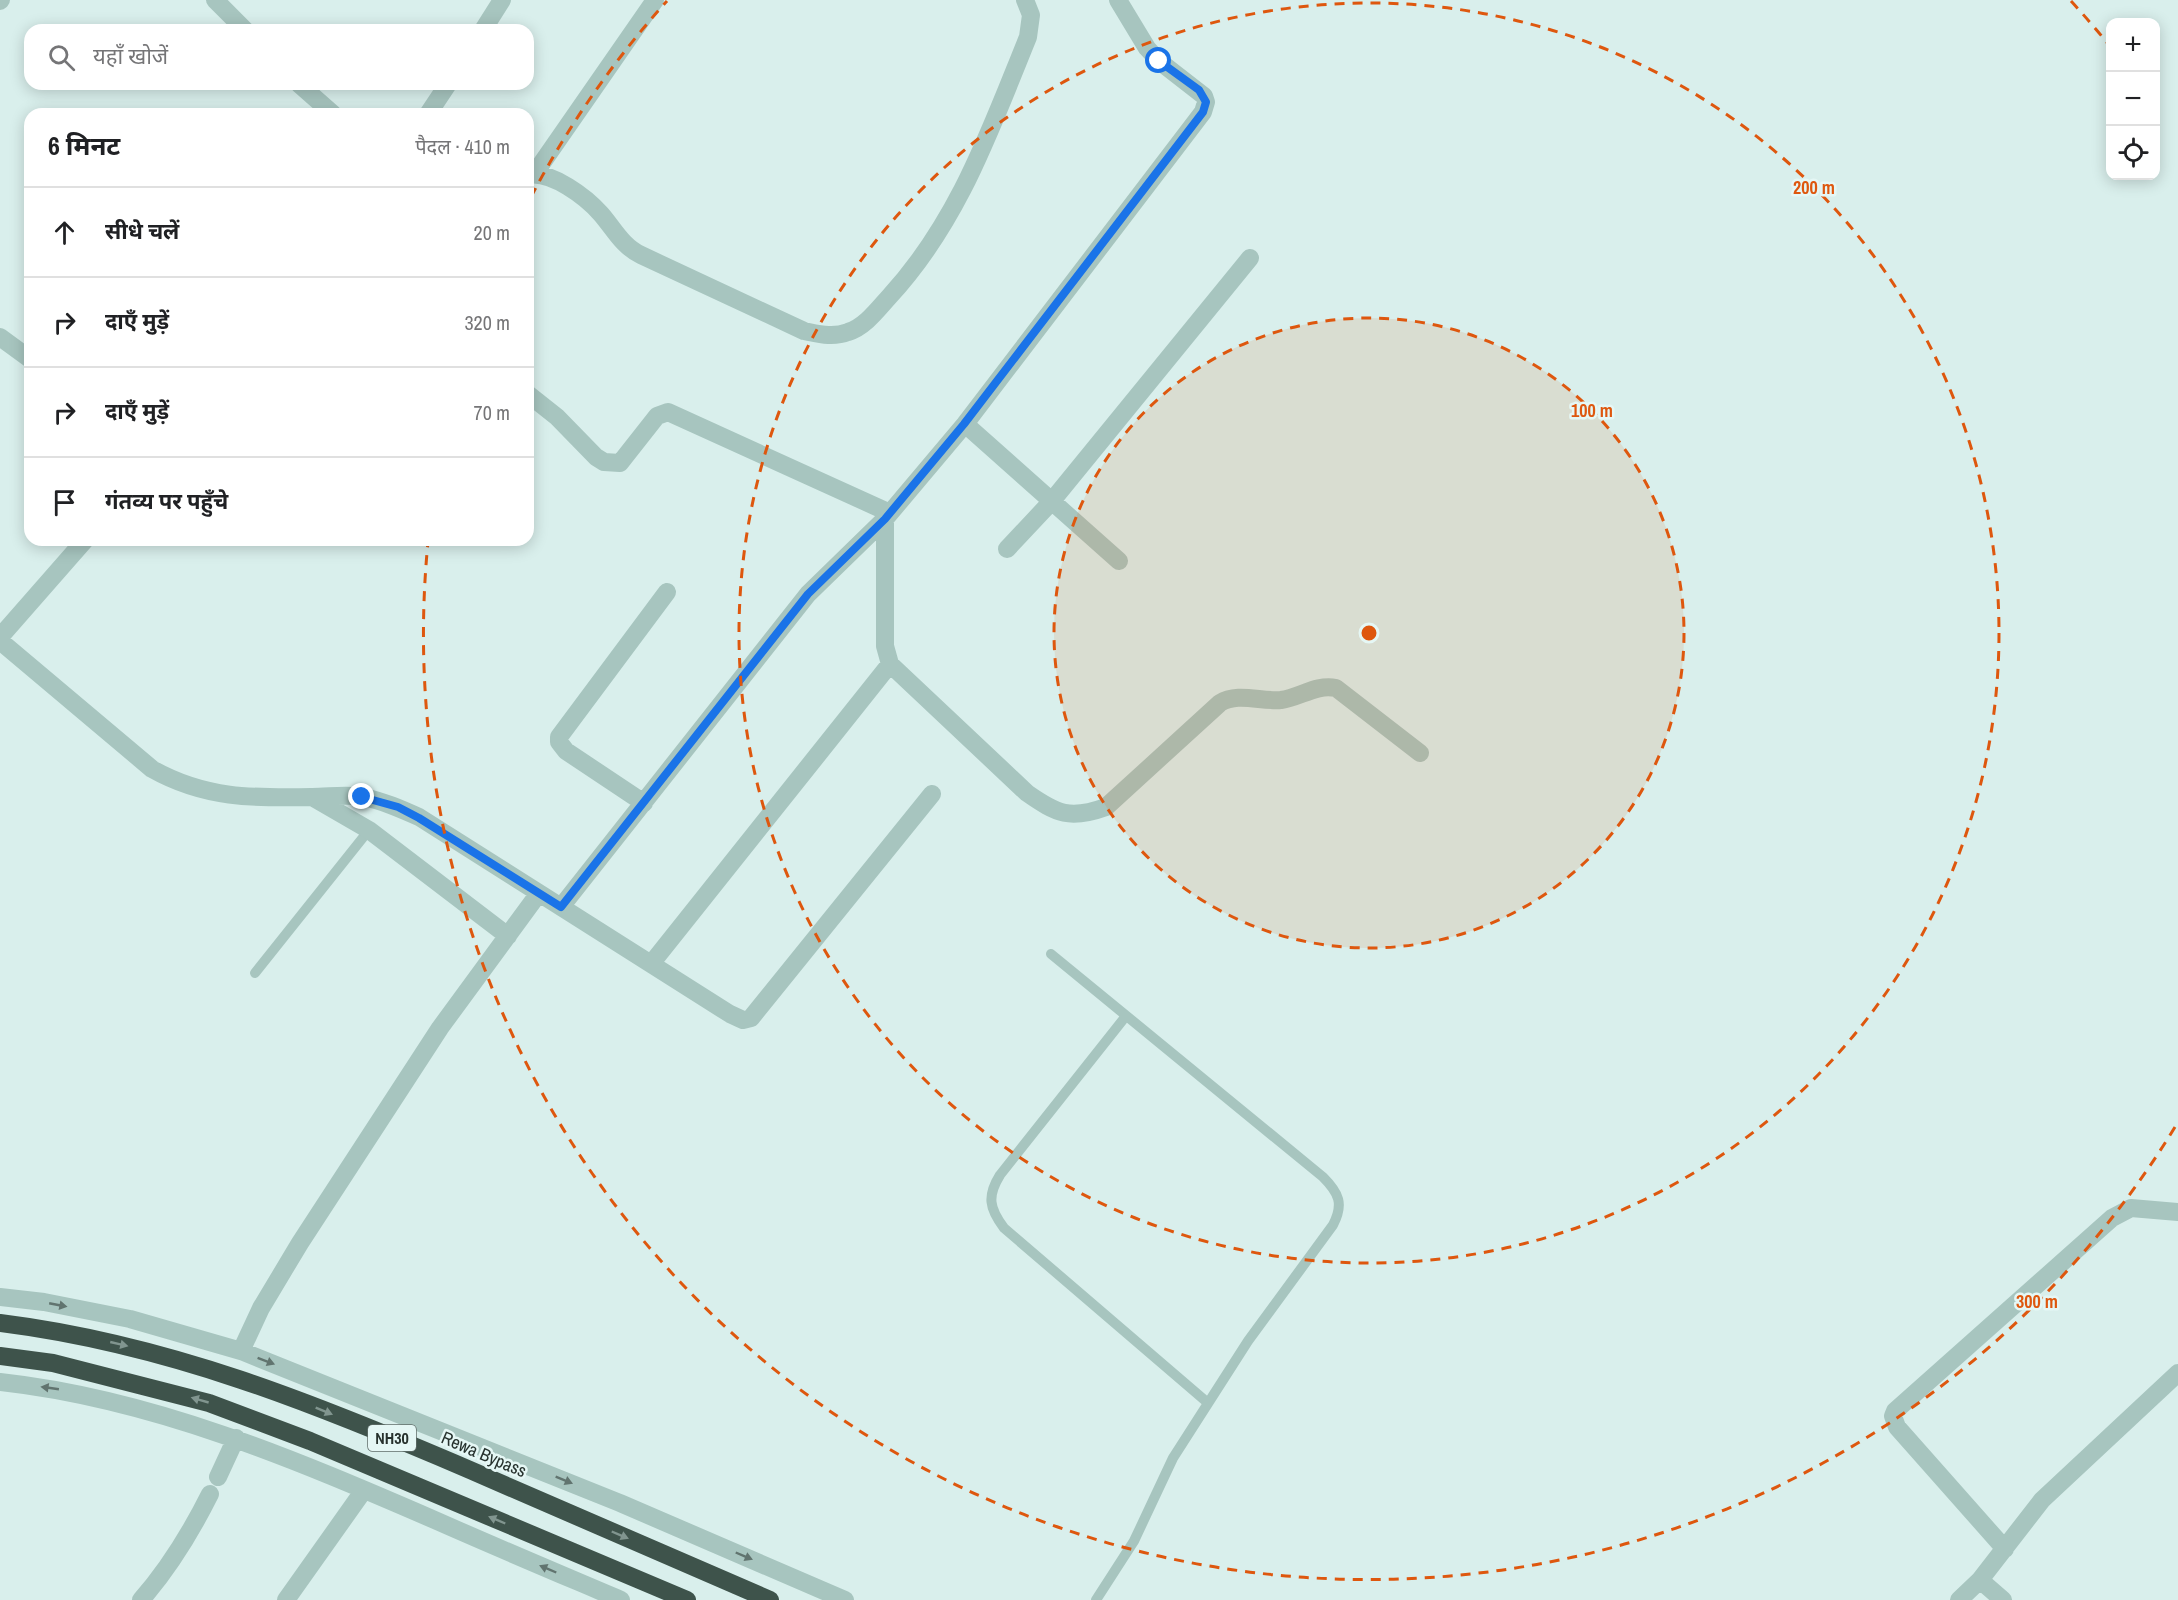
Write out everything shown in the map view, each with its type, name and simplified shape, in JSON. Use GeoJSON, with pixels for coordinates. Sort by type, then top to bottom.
{"type":"FeatureCollection","features":[{"type":"Feature","properties":{"kind":"highway","name":"Rewa Bypass"},"geometry":{"type":"LineString","coordinates":[[0,1323],[74,1333],[230,1374],[410,1445],[770,1600]]}},
{"type":"Feature","properties":{"kind":"highway","name":"NH30"},"geometry":{"type":"LineString","coordinates":[[0,1356],[53,1364],[209,1403],[310,1441],[687,1600]]}},
{"type":"Feature","properties":{"kind":"street"},"geometry":{"type":"LineString","coordinates":[[214,0],[239,24]]}},
{"type":"Feature","properties":{"kind":"street"},"geometry":{"type":"LineString","coordinates":[[487,24],[502,0]]}},
{"type":"Feature","properties":{"kind":"street"},"geometry":{"type":"LineString","coordinates":[[534,171],[655,0]]}},
{"type":"Feature","properties":{"kind":"street"},"geometry":{"type":"LineString","coordinates":[[534,174],[552,179],[591,204],[626,246],[641,255],[804,331],[832,336],[850,332],[872,316],[902,283],[948,220],[971,176],[1028,37],[1031,15],[1025,0]]}},
{"type":"Feature","properties":{"kind":"street"},"geometry":{"type":"LineString","coordinates":[[561,907],[808,594],[888,516],[964,424],[1205,107],[1206,102],[1199,90],[1159,61],[1147,48],[1118,0]]}},
{"type":"Feature","properties":{"kind":"street"},"geometry":{"type":"LineString","coordinates":[[306,90],[326,108]]}},
{"type":"Feature","properties":{"kind":"street"},"geometry":{"type":"LineString","coordinates":[[433,108],[444,90]]}},
{"type":"Feature","properties":{"kind":"street"},"geometry":{"type":"LineString","coordinates":[[1007,549],[1051,502],[1250,258]]}},
{"type":"Feature","properties":{"kind":"street"},"geometry":{"type":"LineString","coordinates":[[0,337],[24,355]]}},
{"type":"Feature","properties":{"kind":"street"},"geometry":{"type":"LineString","coordinates":[[534,399],[557,417],[596,457],[604,462],[620,463],[657,416],[668,412],[888,516]]}},
{"type":"Feature","properties":{"kind":"street"},"geometry":{"type":"LineString","coordinates":[[964,424],[1119,561]]}},
{"type":"Feature","properties":{"kind":"street"},"geometry":{"type":"LineString","coordinates":[[888,516],[885,646],[890,664],[1027,793],[1047,807],[1066,815],[1085,814],[1106,807],[1220,703],[1229,699],[1278,700],[1320,687],[1336,688],[1420,753]]}},
{"type":"Feature","properties":{"kind":"street"},"geometry":{"type":"LineString","coordinates":[[80,546],[0,639],[152,769],[173,781],[211,794],[362,797],[398,807],[737,1018],[752,1018],[932,795]]}},
{"type":"Feature","properties":{"kind":"street"},"geometry":{"type":"LineString","coordinates":[[644,803],[566,752],[561,746],[559,737],[667,592]]}},
{"type":"Feature","properties":{"kind":"street"},"geometry":{"type":"LineString","coordinates":[[651,964],[890,664]]}},
{"type":"Feature","properties":{"kind":"street"},"geometry":{"type":"LineString","coordinates":[[312,797],[369,830],[508,936]]}},
{"type":"Feature","properties":{"kind":"street"},"geometry":{"type":"LineString","coordinates":[[241,1351],[261,1308],[300,1243],[440,1028],[539,893]]}},
{"type":"Feature","properties":{"kind":"street"},"geometry":{"type":"LineString","coordinates":[[2005,1549],[1897,1427],[1893,1416],[1895,1411],[2112,1218],[2132,1208],[2178,1212]]}},
{"type":"Feature","properties":{"kind":"street"},"geometry":{"type":"LineString","coordinates":[[0,1297],[44,1302],[130,1319],[241,1351],[620,1503],[845,1600]]}},
{"type":"Feature","properties":{"kind":"street"},"geometry":{"type":"LineString","coordinates":[[1959,1600],[1980,1580],[2042,1500],[2178,1373]]}},
{"type":"Feature","properties":{"kind":"street"},"geometry":{"type":"LineString","coordinates":[[0,1382],[100,1398],[236,1438],[621,1600]]}},
{"type":"Feature","properties":{"kind":"street"},"geometry":{"type":"LineString","coordinates":[[218,1477],[236,1438]]}},
{"type":"Feature","properties":{"kind":"street"},"geometry":{"type":"LineString","coordinates":[[286,1600],[364,1490]]}},
{"type":"Feature","properties":{"kind":"street"},"geometry":{"type":"LineString","coordinates":[[141,1600],[158,1580],[193,1529],[210,1494]]}},
{"type":"Feature","properties":{"kind":"street"},"geometry":{"type":"LineString","coordinates":[[1980,1580],[2003,1600]]}},
{"type":"Feature","properties":{"kind":"lane"},"geometry":{"type":"LineString","coordinates":[[255,973],[369,830]]}},
{"type":"Feature","properties":{"kind":"lane"},"geometry":{"type":"LineString","coordinates":[[1052,954],[1323,1177],[1340,1198],[1339,1215],[1334,1225],[1248,1341],[1173,1458],[1126,1556],[1096,1600]]}},
{"type":"Feature","properties":{"kind":"lane"},"geometry":{"type":"LineString","coordinates":[[1126,1016],[1000,1174],[993,1187],[990,1201],[993,1213],[1004,1228],[1209,1403]]}},
{"type":"Feature","properties":{"kind":"route"},"geometry":{"type":"LineString","coordinates":[[362,797],[398,807],[419,818],[561,907],[808,594],[885,519],[964,424],[1203,112],[1206,102],[1199,90],[1159,61]]}}]}
